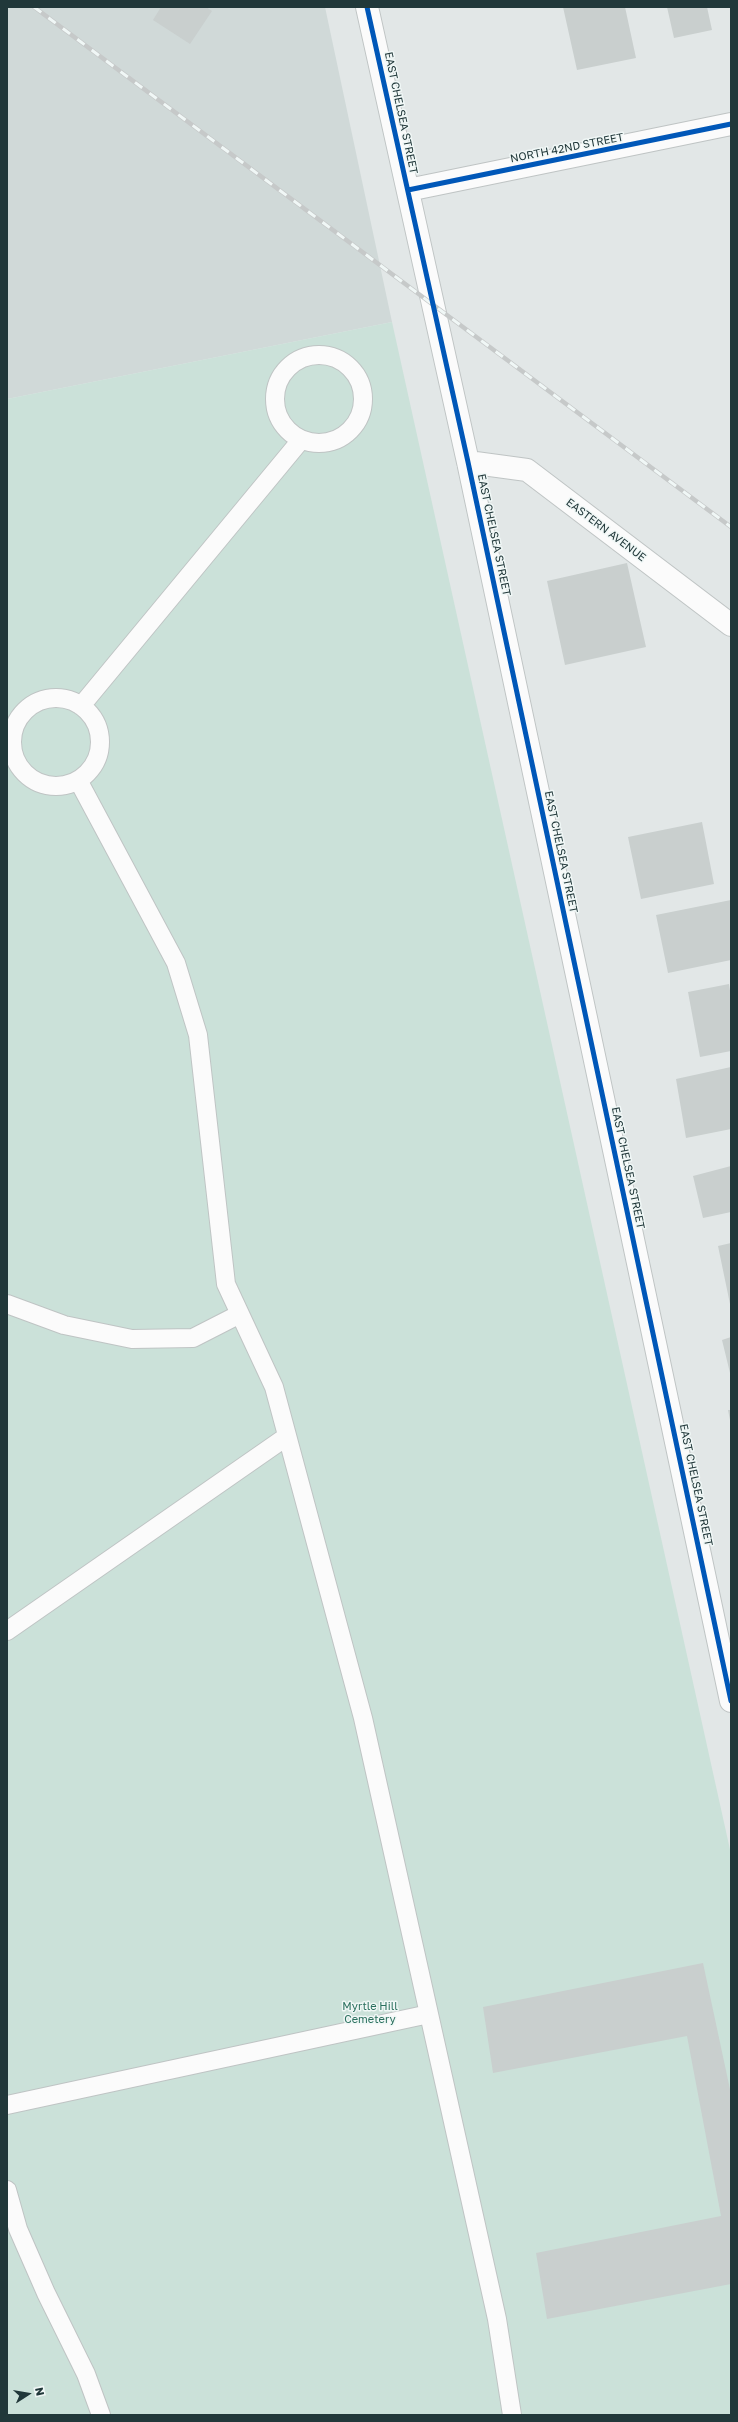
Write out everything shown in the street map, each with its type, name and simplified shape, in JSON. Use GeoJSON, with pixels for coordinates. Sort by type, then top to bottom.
{"type":"FeatureCollection","features":[{"type":"Feature","properties":{"kind":"street","name":"EAST CHELSEA STREET"},"geometry":{"type":"LineString","coordinates":[[368,7],[468,462],[731,1701]]}},
{"type":"Feature","properties":{"kind":"street","name":"NORTH 42ND STREET"},"geometry":{"type":"LineString","coordinates":[[408,190],[731,124]]}},
{"type":"Feature","properties":{"kind":"street","name":"EASTERN AVENUE"},"geometry":{"type":"LineString","coordinates":[[468,462],[527,470],[731,625]]}},
{"type":"Feature","properties":{"kind":"lane"},"geometry":{"type":"LineString","coordinates":[[316,355],[331,356],[344,362],[354,372],[362,385],[363,400],[360,414],[353,427],[342,436],[329,441],[301,440],[289,430],[281,418],[276,405],[276,390],[281,377],[290,366],[302,358],[316,355]]}},
{"type":"Feature","properties":{"kind":"lane"},"geometry":{"type":"LineString","coordinates":[[81,706],[301,440]]}},
{"type":"Feature","properties":{"kind":"lane"},"geometry":{"type":"LineString","coordinates":[[53,698],[68,700],[81,706],[91,716],[98,729],[99,743],[97,758],[90,770],[78,780],[65,785],[51,786],[37,782],[25,774],[17,762],[12,748],[10,733],[27,709],[39,701],[53,698]]}},
{"type":"Feature","properties":{"kind":"lane"},"geometry":{"type":"LineString","coordinates":[[78,780],[176,963],[198,1035],[226,1284],[274,1387],[286,1437],[363,1718],[497,2319],[512,2415]]}},
{"type":"Feature","properties":{"kind":"lane"},"geometry":{"type":"LineString","coordinates":[[7,1304],[64,1325],[132,1339],[193,1338],[240,1314]]}},
{"type":"Feature","properties":{"kind":"lane"},"geometry":{"type":"LineString","coordinates":[[7,1631],[286,1437]]}},
{"type":"Feature","properties":{"kind":"lane"},"geometry":{"type":"LineString","coordinates":[[7,2105],[429,2014]]}},
{"type":"Feature","properties":{"kind":"lane"},"geometry":{"type":"LineString","coordinates":[[7,2190],[18,2229],[46,2293],[86,2374],[101,2415]]}},
{"type":"Feature","properties":{"kind":"shaded area"},"geometry":{"type":"Polygon","coordinates":[[[7,7],[325,7],[392,322],[7,399],[7,7]]]}},
{"type":"Feature","properties":{"kind":"green space","name":"Myrtle Hill Cemetery"},"geometry":{"type":"Polygon","coordinates":[[[392,322],[731,1854],[731,2415],[7,2415],[7,399],[392,322]]]}},
{"type":"Feature","properties":{"kind":"building"},"geometry":{"type":"Polygon","coordinates":[[[161,7],[206,7],[212,11],[190,44],[153,20],[161,7]]]}},
{"type":"Feature","properties":{"kind":"building"},"geometry":{"type":"Polygon","coordinates":[[[563,7],[625,7],[636,58],[577,70],[563,7]]]}},
{"type":"Feature","properties":{"kind":"building"},"geometry":{"type":"Polygon","coordinates":[[[667,7],[707,7],[712,30],[674,38],[667,7]]]}},
{"type":"Feature","properties":{"kind":"building"},"geometry":{"type":"Polygon","coordinates":[[[627,563],[646,647],[565,665],[547,581],[627,563]]]}},
{"type":"Feature","properties":{"kind":"building"},"geometry":{"type":"Polygon","coordinates":[[[702,822],[714,884],[641,899],[628,837],[702,822]]]}},
{"type":"Feature","properties":{"kind":"building"},"geometry":{"type":"Polygon","coordinates":[[[731,900],[731,960],[668,973],[656,915],[731,900]]]}},
{"type":"Feature","properties":{"kind":"building"},"geometry":{"type":"Polygon","coordinates":[[[729,984],[731,997],[731,1051],[700,1057],[688,992],[729,984]]]}},
{"type":"Feature","properties":{"kind":"building"},"geometry":{"type":"Polygon","coordinates":[[[731,1067],[731,1129],[686,1138],[676,1079],[731,1067]]]}},
{"type":"Feature","properties":{"kind":"building"},"geometry":{"type":"Polygon","coordinates":[[[731,1166],[731,1212],[703,1218],[693,1176],[731,1166]]]}},
{"type":"Feature","properties":{"kind":"building"},"geometry":{"type":"Polygon","coordinates":[[[731,1243],[731,1304],[730,1304],[718,1246],[731,1243]]]}},
{"type":"Feature","properties":{"kind":"building"},"geometry":{"type":"Polygon","coordinates":[[[731,1337],[731,1373],[730,1373],[722,1340],[731,1337]]]}},
{"type":"Feature","properties":{"kind":"building"},"geometry":{"type":"Polygon","coordinates":[[[728,1410],[731,1410],[731,1420],[730,1420],[728,1410]]]}},
{"type":"Feature","properties":{"kind":"building"},"geometry":{"type":"Polygon","coordinates":[[[703,1963],[731,2094],[731,2284],[547,2319],[536,2253],[721,2216],[687,2036],[493,2073],[483,2007],[703,1963]]]}},
{"type":"Feature","properties":{"kind":"railway"},"geometry":{"type":"LineString","coordinates":[[34,7],[731,527]]}},
{"type":"Feature","properties":{"kind":"cycle path"},"geometry":{"type":"LineString","coordinates":[[367,7],[468,462],[731,1701]]}},
{"type":"Feature","properties":{"kind":"cycle path"},"geometry":{"type":"LineString","coordinates":[[408,190],[731,124]]}}]}
